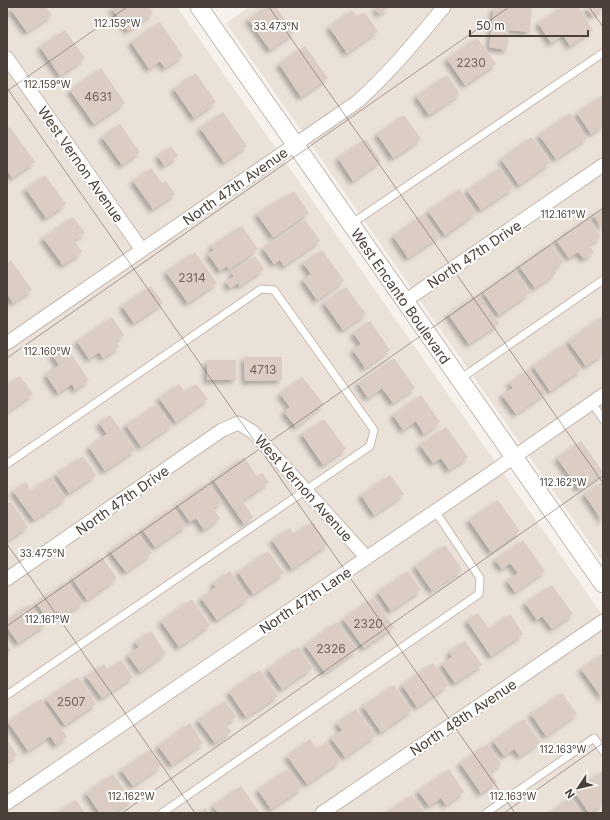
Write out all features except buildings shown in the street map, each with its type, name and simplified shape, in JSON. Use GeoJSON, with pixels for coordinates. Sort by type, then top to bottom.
{"type":"FeatureCollection","features":[{"type":"Feature","properties":{"kind":"street","name":"West Encanto Boulevard"},"geometry":{"type":"LineString","coordinates":[[199,7],[603,584]]}},
{"type":"Feature","properties":{"kind":"street","name":"North 47th Avenue"},"geometry":{"type":"LineString","coordinates":[[7,343],[357,102],[394,67],[444,7]]}},
{"type":"Feature","properties":{"kind":"street","name":"West Vernon Avenue"},"geometry":{"type":"LineString","coordinates":[[7,58],[142,250]]}},
{"type":"Feature","properties":{"kind":"street","name":"North 47th Drive"},"geometry":{"type":"LineString","coordinates":[[405,301],[603,165]]}},
{"type":"Feature","properties":{"kind":"street","name":"North 47th Lane"},"geometry":{"type":"LineString","coordinates":[[7,803],[603,395]]}},
{"type":"Feature","properties":{"kind":"street","name":"West Vernon Avenue"},"geometry":{"type":"LineString","coordinates":[[238,423],[253,432],[367,558]]}},
{"type":"Feature","properties":{"kind":"street","name":"North 47th Drive"},"geometry":{"type":"LineString","coordinates":[[7,579],[222,430],[238,423]]}},
{"type":"Feature","properties":{"kind":"street","name":"North 48th Avenue"},"geometry":{"type":"LineString","coordinates":[[322,813],[603,620]]}},
{"type":"Feature","properties":{"kind":"lane"},"geometry":{"type":"LineString","coordinates":[[351,224],[603,53]]}},
{"type":"Feature","properties":{"kind":"lane"},"geometry":{"type":"LineString","coordinates":[[460,379],[603,280]]}},
{"type":"Feature","properties":{"kind":"lane"},"geometry":{"type":"LineString","coordinates":[[7,464],[261,290],[274,290],[374,430],[370,446],[7,695]]}},
{"type":"Feature","properties":{"kind":"lane"},"geometry":{"type":"LineString","coordinates":[[592,403],[603,419]]}},
{"type":"Feature","properties":{"kind":"lane"},"geometry":{"type":"LineString","coordinates":[[162,813],[479,594],[480,578],[435,511]]}},
{"type":"Feature","properties":{"kind":"lane"},"geometry":{"type":"LineString","coordinates":[[486,813],[594,738],[603,751]]}},
{"type":"Feature","properties":{"kind":"shaded area"},"geometry":{"type":"Polygon","coordinates":[[[7,7],[177,7],[603,616],[603,813],[7,813],[7,7]]]}},
{"type":"Feature","properties":{"kind":"shaded area"},"geometry":{"type":"Polygon","coordinates":[[[249,7],[603,7],[603,562],[226,23],[249,7]]]}}]}
